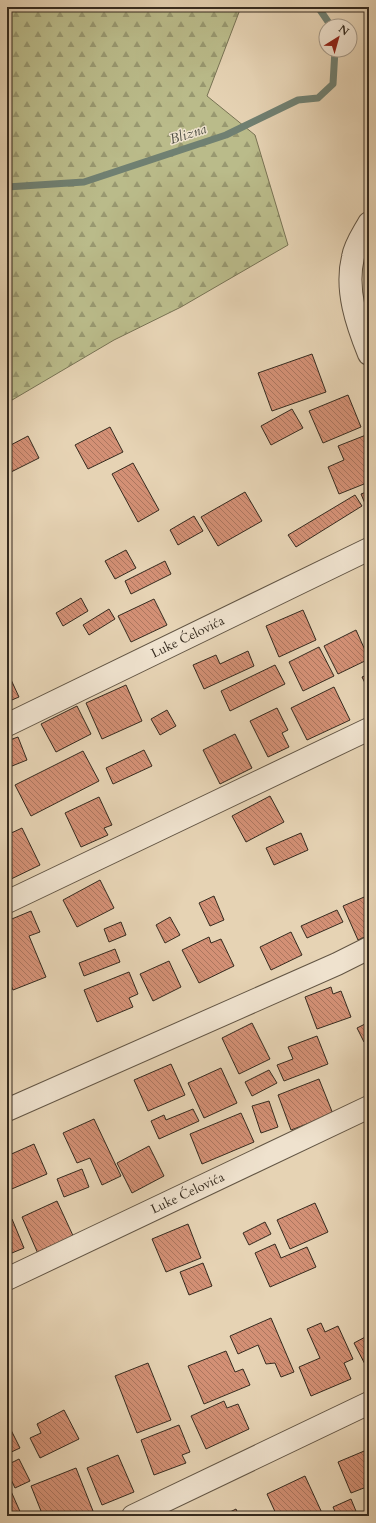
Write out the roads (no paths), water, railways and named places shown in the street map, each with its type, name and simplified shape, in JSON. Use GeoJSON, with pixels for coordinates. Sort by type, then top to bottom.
{"type":"FeatureCollection","features":[{"type":"Feature","properties":{"kind":"street"},"geometry":{"type":"LineString","coordinates":[[369,223],[353,256],[350,276],[355,318],[369,354]]}},
{"type":"Feature","properties":{"kind":"street","name":"Luke Ćelovića"},"geometry":{"type":"LineString","coordinates":[[7,725],[369,549]]}},
{"type":"Feature","properties":{"kind":"street"},"geometry":{"type":"LineString","coordinates":[[7,902],[369,729]]}},
{"type":"Feature","properties":{"kind":"street"},"geometry":{"type":"LineString","coordinates":[[7,1110],[323,970],[369,948]]}},
{"type":"Feature","properties":{"kind":"street","name":"Luke Ćelovića"},"geometry":{"type":"LineString","coordinates":[[7,1279],[369,1107]]}},
{"type":"Feature","properties":{"kind":"street"},"geometry":{"type":"LineString","coordinates":[[133,1516],[369,1403]]}},
{"type":"Feature","properties":{"kind":"waterway","name":"Blizna"},"geometry":{"type":"LineString","coordinates":[[318,7],[326,18]]}},
{"type":"Feature","properties":{"kind":"waterway","name":"Blizna"},"geometry":{"type":"LineString","coordinates":[[7,187],[84,182],[226,135],[298,100],[318,98],[333,84],[335,58]]}}]}
